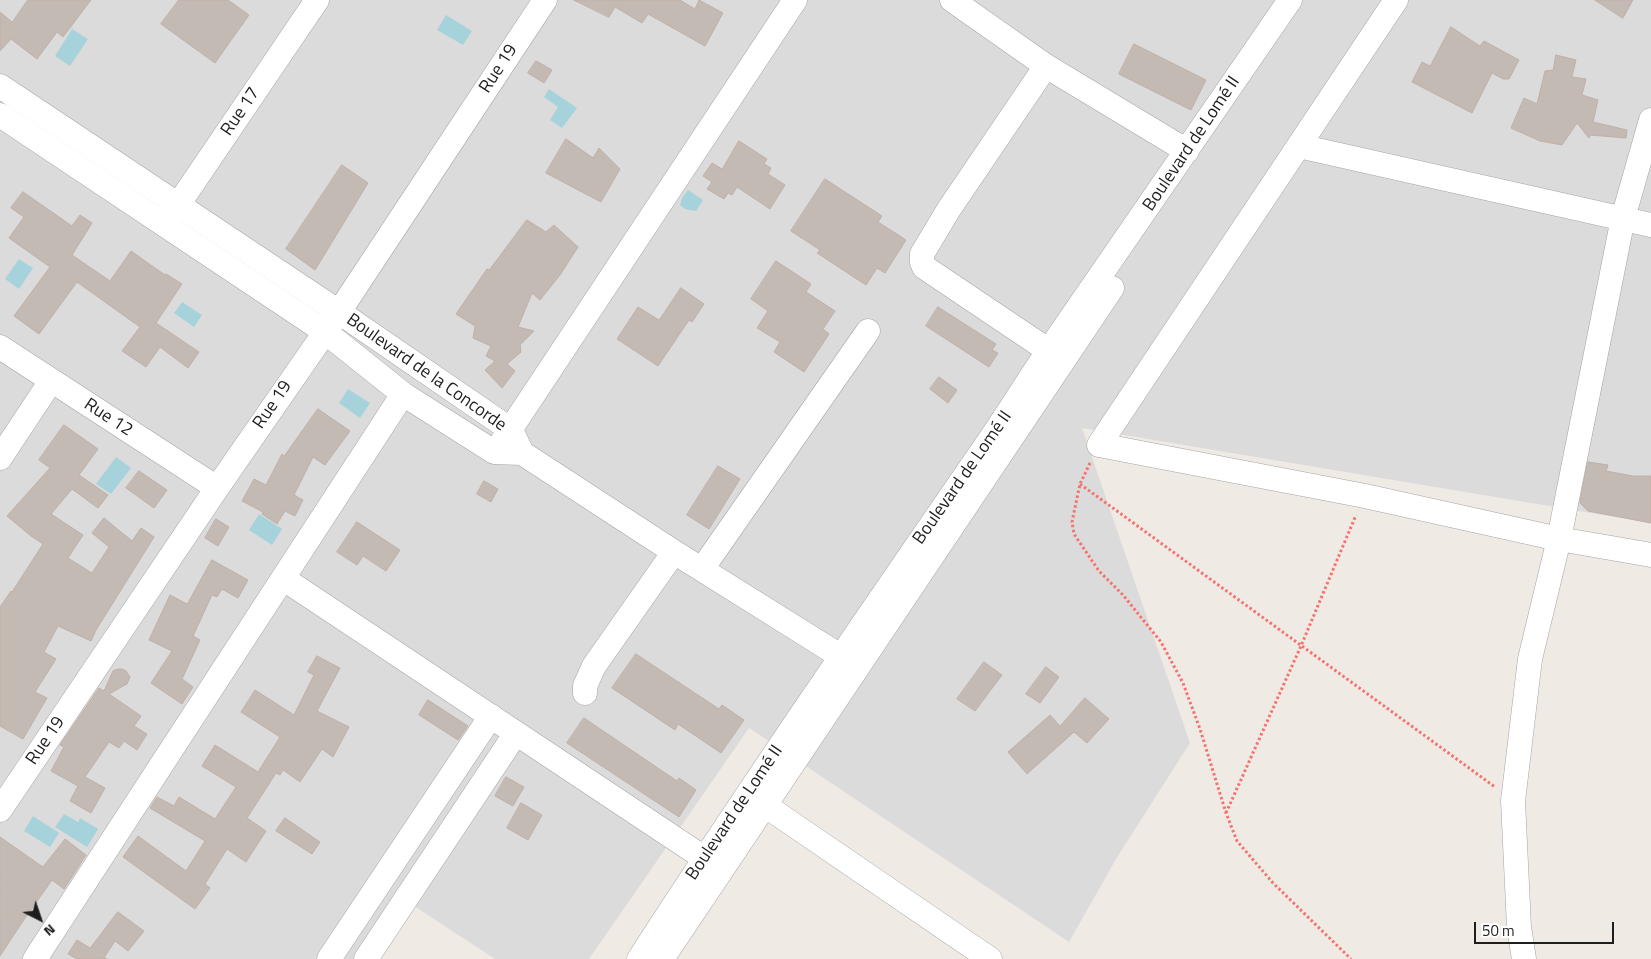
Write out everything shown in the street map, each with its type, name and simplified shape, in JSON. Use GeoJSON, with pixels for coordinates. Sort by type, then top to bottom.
{"type":"FeatureCollection","features":[{"type":"Feature","properties":{"kind":"street","name":"Rue 17"},"geometry":{"type":"LineString","coordinates":[[162,223],[178,204],[318,0]]}},
{"type":"Feature","properties":{"kind":"street","name":"Rue 19"},"geometry":{"type":"LineString","coordinates":[[0,810],[217,488],[339,312],[545,0]]}},
{"type":"Feature","properties":{"kind":"street"},"geometry":{"type":"LineString","coordinates":[[494,452],[795,0]]}},
{"type":"Feature","properties":{"kind":"street"},"geometry":{"type":"LineString","coordinates":[[952,0],[1046,66],[1187,152]]}},
{"type":"Feature","properties":{"kind":"street","name":"Boulevard de Lomé II"},"geometry":{"type":"LineString","coordinates":[[1056,356],[1187,152],[1290,0]]}},
{"type":"Feature","properties":{"kind":"street","name":"Boulevard de Lomé II"},"geometry":{"type":"LineString","coordinates":[[662,959],[756,801],[1056,356],[1306,0]]}},
{"type":"Feature","properties":{"kind":"street"},"geometry":{"type":"LineString","coordinates":[[1396,0],[1099,445],[1364,496],[1559,539],[1651,555]]}},
{"type":"Feature","properties":{"kind":"street"},"geometry":{"type":"LineString","coordinates":[[1046,66],[955,201],[922,254],[922,262],[924,267],[1056,356]]}},
{"type":"Feature","properties":{"kind":"street","name":"Boulevard de la Concorde"},"geometry":{"type":"LineString","coordinates":[[0,86],[339,312],[510,430],[522,453],[494,452],[404,394],[324,332],[0,115]]}},
{"type":"Feature","properties":{"kind":"street"},"geometry":{"type":"LineString","coordinates":[[1524,959],[1519,928],[1513,801],[1530,659],[1559,539],[1623,218],[1651,120]]}},
{"type":"Feature","properties":{"kind":"street"},"geometry":{"type":"LineString","coordinates":[[1299,146],[1651,225]]}},
{"type":"Feature","properties":{"kind":"street"},"geometry":{"type":"LineString","coordinates":[[702,569],[868,330]]}},
{"type":"Feature","properties":{"kind":"street","name":"Rue 12"},"geometry":{"type":"LineString","coordinates":[[0,347],[217,488]]}},
{"type":"Feature","properties":{"kind":"street"},"geometry":{"type":"LineString","coordinates":[[0,458],[51,381]]}},
{"type":"Feature","properties":{"kind":"street"},"geometry":{"type":"LineString","coordinates":[[35,959],[404,394]]}},
{"type":"Feature","properties":{"kind":"street"},"geometry":{"type":"LineString","coordinates":[[522,453],[674,552],[850,662]]}},
{"type":"Feature","properties":{"kind":"street"},"geometry":{"type":"LineString","coordinates":[[585,693],[585,686],[594,666],[674,552]]}},
{"type":"Feature","properties":{"kind":"street"},"geometry":{"type":"LineString","coordinates":[[284,579],[704,858]]}},
{"type":"Feature","properties":{"kind":"street"},"geometry":{"type":"LineString","coordinates":[[329,959],[491,716]]}},
{"type":"Feature","properties":{"kind":"street"},"geometry":{"type":"LineString","coordinates":[[366,959],[516,733]]}},
{"type":"Feature","properties":{"kind":"street"},"geometry":{"type":"LineString","coordinates":[[756,801],[990,959]]}},
{"type":"Feature","properties":{"kind":"street","name":"Boulevard de Lomé II"},"geometry":{"type":"LineString","coordinates":[[639,959],[704,858],[756,801]]}},
{"type":"Feature","properties":{"kind":"path"},"geometry":{"type":"LineString","coordinates":[[1099,445],[1080,484],[1072,522],[1074,534],[1100,571],[1123,595],[1161,642],[1183,683],[1237,842],[1273,883],[1351,959]]}},
{"type":"Feature","properties":{"kind":"path"},"geometry":{"type":"LineString","coordinates":[[1080,484],[1513,801]]}},
{"type":"Feature","properties":{"kind":"path"},"geometry":{"type":"LineString","coordinates":[[1226,813],[1301,646],[1364,496]]}},
{"type":"Feature","properties":{"kind":"shaded area"},"geometry":{"type":"Polygon","coordinates":[[[0,0],[1651,0],[1651,523],[1082,428],[1190,743],[1116,859],[1069,942],[749,728],[589,959],[495,959],[408,902],[370,959],[0,959],[0,0]]]}},
{"type":"Feature","properties":{"kind":"water"},"geometry":{"type":"Polygon","coordinates":[[[446,15],[472,31],[463,45],[437,30],[446,15]]]}},
{"type":"Feature","properties":{"kind":"water"},"geometry":{"type":"Polygon","coordinates":[[[72,29],[88,39],[70,66],[55,56],[72,29]]]}},
{"type":"Feature","properties":{"kind":"water"},"geometry":{"type":"Polygon","coordinates":[[[549,89],[577,108],[562,128],[550,120],[558,107],[544,97],[549,89]]]}},
{"type":"Feature","properties":{"kind":"water"},"geometry":{"type":"Polygon","coordinates":[[[688,190],[703,200],[696,211],[685,209],[680,205],[682,198],[688,190]]]}},
{"type":"Feature","properties":{"kind":"water"},"geometry":{"type":"Polygon","coordinates":[[[19,259],[33,268],[19,289],[5,279],[19,259]]]}},
{"type":"Feature","properties":{"kind":"water"},"geometry":{"type":"Polygon","coordinates":[[[182,302],[202,315],[194,327],[174,313],[182,302]]]}},
{"type":"Feature","properties":{"kind":"water"},"geometry":{"type":"Polygon","coordinates":[[[348,389],[370,403],[360,418],[339,403],[348,389]]]}},
{"type":"Feature","properties":{"kind":"water"},"geometry":{"type":"Polygon","coordinates":[[[116,457],[131,468],[111,494],[96,484],[116,457]]]}},
{"type":"Feature","properties":{"kind":"water"},"geometry":{"type":"Polygon","coordinates":[[[259,514],[282,529],[272,545],[249,530],[259,514]]]}},
{"type":"Feature","properties":{"kind":"water"},"geometry":{"type":"Polygon","coordinates":[[[64,814],[78,822],[80,818],[98,829],[87,847],[55,827],[64,814]]]}},
{"type":"Feature","properties":{"kind":"water"},"geometry":{"type":"Polygon","coordinates":[[[33,816],[59,833],[50,847],[24,831],[33,816]]]}},
{"type":"Feature","properties":{"kind":"building"},"geometry":{"type":"Polygon","coordinates":[[[28,0],[91,0],[63,37],[57,32],[37,59],[11,39],[0,51],[0,12],[12,22],[28,0]]]}},
{"type":"Feature","properties":{"kind":"building"},"geometry":{"type":"Polygon","coordinates":[[[179,0],[228,0],[249,15],[215,63],[161,24],[179,0]]]}},
{"type":"Feature","properties":{"kind":"building"},"geometry":{"type":"Polygon","coordinates":[[[574,0],[680,0],[695,9],[699,0],[723,13],[705,46],[648,14],[642,23],[615,7],[609,17],[574,0]]]}},
{"type":"Feature","properties":{"kind":"building"},"geometry":{"type":"Polygon","coordinates":[[[1595,0],[1633,0],[1623,18],[1595,0]]]}},
{"type":"Feature","properties":{"kind":"building"},"geometry":{"type":"Polygon","coordinates":[[[1451,27],[1480,46],[1484,41],[1519,60],[1509,79],[1503,79],[1492,73],[1472,113],[1412,82],[1422,62],[1430,66],[1451,27]]]}},
{"type":"Feature","properties":{"kind":"building"},"geometry":{"type":"Polygon","coordinates":[[[1134,44],[1206,80],[1191,110],[1119,74],[1134,44]]]}},
{"type":"Feature","properties":{"kind":"building"},"geometry":{"type":"Polygon","coordinates":[[[1556,55],[1576,60],[1572,77],[1586,79],[1582,95],[1598,100],[1593,122],[1627,130],[1626,138],[1590,135],[1589,138],[1577,123],[1562,145],[1540,141],[1511,128],[1524,98],[1537,104],[1545,71],[1553,70],[1556,55]]]}},
{"type":"Feature","properties":{"kind":"building"},"geometry":{"type":"Polygon","coordinates":[[[536,61],[552,70],[544,83],[528,73],[536,61]]]}},
{"type":"Feature","properties":{"kind":"building"},"geometry":{"type":"Polygon","coordinates":[[[566,139],[593,158],[599,148],[620,169],[601,202],[546,173],[566,139]]]}},
{"type":"Feature","properties":{"kind":"building"},"geometry":{"type":"Polygon","coordinates":[[[739,141],[767,159],[764,164],[771,168],[768,174],[785,185],[770,209],[737,187],[732,195],[728,193],[724,199],[707,189],[712,182],[703,176],[712,163],[722,169],[739,141]]]}},
{"type":"Feature","properties":{"kind":"building"},"geometry":{"type":"Polygon","coordinates":[[[342,165],[368,183],[315,270],[286,249],[342,165]]]}},
{"type":"Feature","properties":{"kind":"building"},"geometry":{"type":"Polygon","coordinates":[[[825,179],[882,216],[878,222],[906,240],[885,273],[877,268],[866,285],[817,253],[820,250],[791,231],[825,179]]]}},
{"type":"Feature","properties":{"kind":"building"},"geometry":{"type":"Polygon","coordinates":[[[23,192],[72,226],[80,215],[92,223],[72,255],[110,281],[131,251],[165,275],[182,284],[156,323],[199,352],[188,368],[160,347],[146,367],[122,351],[140,327],[77,282],[39,334],[14,316],[50,267],[9,238],[24,217],[11,208],[23,192]]]}},
{"type":"Feature","properties":{"kind":"building"},"geometry":{"type":"Polygon","coordinates":[[[527,220],[546,232],[554,225],[578,247],[560,275],[540,300],[532,293],[518,327],[534,331],[520,345],[521,352],[507,364],[515,371],[502,388],[485,370],[495,361],[486,356],[491,346],[473,338],[475,326],[456,314],[487,269],[489,270],[527,220]]]}},
{"type":"Feature","properties":{"kind":"building"},"geometry":{"type":"Polygon","coordinates":[[[776,261],[811,284],[806,292],[835,311],[823,329],[829,334],[804,372],[774,352],[780,342],[757,328],[768,311],[751,299],[776,261]]]}},
{"type":"Feature","properties":{"kind":"building"},"geometry":{"type":"Polygon","coordinates":[[[681,288],[704,304],[692,322],[689,320],[658,366],[617,339],[638,307],[659,320],[681,288]]]}},
{"type":"Feature","properties":{"kind":"building"},"geometry":{"type":"Polygon","coordinates":[[[938,307],[996,344],[992,350],[998,353],[989,367],[926,326],[938,307]]]}},
{"type":"Feature","properties":{"kind":"building"},"geometry":{"type":"Polygon","coordinates":[[[939,377],[957,390],[948,403],[930,389],[939,377]]]}},
{"type":"Feature","properties":{"kind":"building"},"geometry":{"type":"Polygon","coordinates":[[[318,409],[350,431],[325,465],[313,457],[294,495],[303,500],[295,516],[285,511],[277,524],[262,514],[263,512],[242,501],[254,479],[266,485],[282,454],[284,456],[318,409]]]}},
{"type":"Feature","properties":{"kind":"building"},"geometry":{"type":"Polygon","coordinates":[[[64,425],[98,449],[79,475],[108,495],[98,508],[72,489],[51,514],[83,535],[68,558],[92,573],[109,547],[92,533],[104,518],[132,541],[141,528],[154,537],[91,641],[58,626],[44,652],[56,659],[35,692],[47,698],[23,739],[0,726],[0,607],[43,544],[7,516],[50,468],[39,460],[64,425]]]}},
{"type":"Feature","properties":{"kind":"building"},"geometry":{"type":"Polygon","coordinates":[[[1588,462],[1608,465],[1606,471],[1633,476],[1651,476],[1651,523],[1588,511],[1580,503],[1588,462]]]}},
{"type":"Feature","properties":{"kind":"building"},"geometry":{"type":"Polygon","coordinates":[[[718,466],[740,479],[709,529],[687,515],[718,466]]]}},
{"type":"Feature","properties":{"kind":"building"},"geometry":{"type":"Polygon","coordinates":[[[139,471],[167,490],[154,508],[126,488],[139,471]]]}},
{"type":"Feature","properties":{"kind":"building"},"geometry":{"type":"Polygon","coordinates":[[[484,481],[498,489],[491,502],[477,494],[484,481]]]}},
{"type":"Feature","properties":{"kind":"building"},"geometry":{"type":"Polygon","coordinates":[[[216,519],[229,527],[218,546],[205,538],[216,519]]]}},
{"type":"Feature","properties":{"kind":"building"},"geometry":{"type":"Polygon","coordinates":[[[357,522],[400,550],[386,571],[363,556],[357,565],[337,552],[357,522]]]}},
{"type":"Feature","properties":{"kind":"building"},"geometry":{"type":"Polygon","coordinates":[[[212,560],[248,580],[238,598],[222,589],[217,597],[212,595],[193,636],[200,640],[182,679],[193,687],[182,704],[151,683],[172,651],[149,640],[170,595],[187,604],[212,560]]]}},
{"type":"Feature","properties":{"kind":"building"},"geometry":{"type":"Polygon","coordinates":[[[636,654],[719,709],[722,705],[744,720],[721,753],[678,724],[675,730],[612,688],[636,654]]]}},
{"type":"Feature","properties":{"kind":"building"},"geometry":{"type":"Polygon","coordinates":[[[317,656],[340,668],[317,711],[349,727],[333,757],[322,749],[300,782],[283,770],[280,775],[276,773],[247,818],[266,831],[246,862],[227,849],[205,884],[210,888],[195,909],[123,857],[138,836],[186,871],[205,841],[150,808],[157,797],[174,806],[179,797],[215,819],[236,787],[202,766],[215,745],[258,772],[280,737],[241,712],[255,690],[294,715],[314,675],[308,672],[317,656]]]}},
{"type":"Feature","properties":{"kind":"building"},"geometry":{"type":"Polygon","coordinates":[[[984,662],[1002,675],[975,711],[957,699],[984,662]]]}},
{"type":"Feature","properties":{"kind":"building"},"geometry":{"type":"Polygon","coordinates":[[[1046,667],[1059,677],[1040,703],[1026,694],[1046,667]]]}},
{"type":"Feature","properties":{"kind":"building"},"geometry":{"type":"Polygon","coordinates":[[[118,669],[126,671],[130,677],[127,684],[109,694],[141,716],[134,726],[147,734],[137,750],[124,741],[119,748],[109,742],[85,777],[105,788],[91,813],[70,801],[78,786],[51,771],[64,747],[60,745],[99,688],[104,691],[113,671],[118,669]]]}},
{"type":"Feature","properties":{"kind":"building"},"geometry":{"type":"Polygon","coordinates":[[[1085,698],[1109,719],[1087,743],[1074,732],[1027,774],[1008,752],[1050,715],[1060,726],[1085,698]]]}},
{"type":"Feature","properties":{"kind":"building"},"geometry":{"type":"Polygon","coordinates":[[[428,700],[468,726],[458,740],[419,715],[428,700]]]}},
{"type":"Feature","properties":{"kind":"building"},"geometry":{"type":"Polygon","coordinates":[[[584,718],[677,781],[679,778],[696,790],[679,817],[567,743],[584,718]]]}},
{"type":"Feature","properties":{"kind":"building"},"geometry":{"type":"Polygon","coordinates":[[[506,777],[524,787],[513,806],[495,796],[506,777]]]}},
{"type":"Feature","properties":{"kind":"building"},"geometry":{"type":"Polygon","coordinates":[[[521,803],[542,815],[528,840],[507,828],[521,803]]]}},
{"type":"Feature","properties":{"kind":"building"},"geometry":{"type":"Polygon","coordinates":[[[285,818],[320,842],[312,854],[276,831],[285,818]]]}},
{"type":"Feature","properties":{"kind":"building"},"geometry":{"type":"Polygon","coordinates":[[[0,837],[43,867],[65,839],[86,855],[64,889],[52,880],[0,956],[0,837]]]}},
{"type":"Feature","properties":{"kind":"building"},"geometry":{"type":"Polygon","coordinates":[[[118,912],[144,931],[128,951],[115,941],[104,958],[107,959],[77,959],[68,954],[77,940],[90,948],[118,912]]]}}]}
